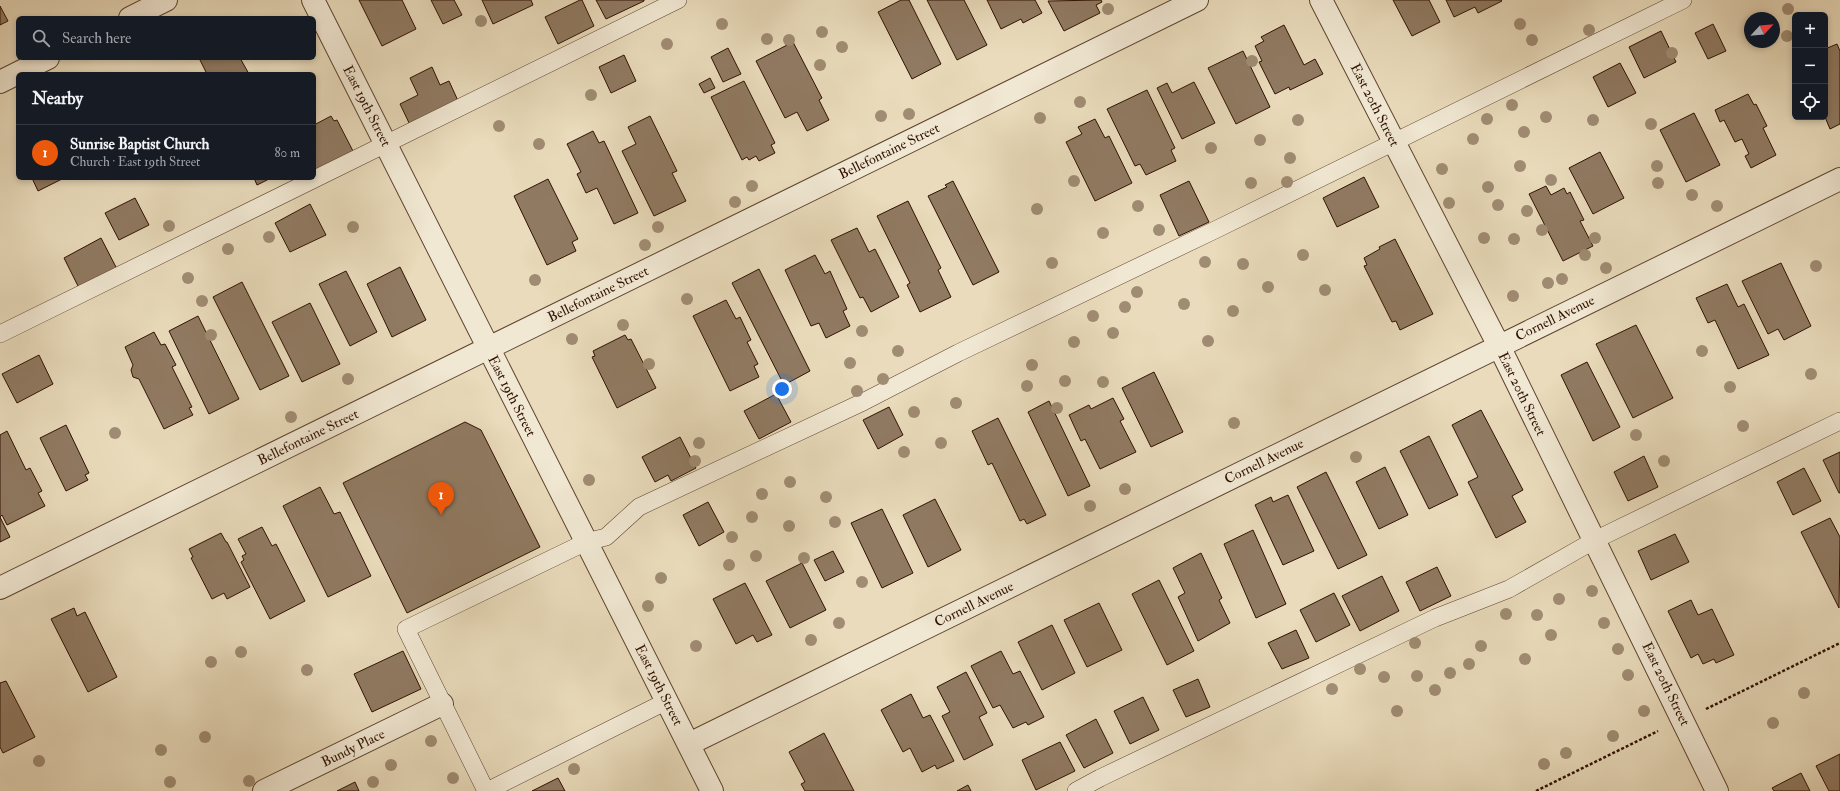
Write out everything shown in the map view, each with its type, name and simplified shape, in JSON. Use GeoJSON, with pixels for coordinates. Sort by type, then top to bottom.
{"type":"FeatureCollection","features":[{"type":"Feature","properties":{"kind":"street"},"geometry":{"type":"LineString","coordinates":[[134,16],[166,0]]}},
{"type":"Feature","properties":{"kind":"street","name":"East 19th Street"},"geometry":{"type":"LineString","coordinates":[[313,0],[712,791]]}},
{"type":"Feature","properties":{"kind":"street","name":"Bellefontaine Street"},"geometry":{"type":"LineString","coordinates":[[0,588],[1197,0]]}},
{"type":"Feature","properties":{"kind":"street","name":"East 20th Street"},"geometry":{"type":"LineString","coordinates":[[1321,0],[1498,346],[1595,540],[1717,791]]}},
{"type":"Feature","properties":{"kind":"street"},"geometry":{"type":"LineString","coordinates":[[20,72],[44,60]]}},
{"type":"Feature","properties":{"kind":"street"},"geometry":{"type":"LineString","coordinates":[[0,82],[16,74]]}},
{"type":"Feature","properties":{"kind":"street","name":"Cornell Avenue"},"geometry":{"type":"LineString","coordinates":[[689,744],[1840,179]]}},
{"type":"Feature","properties":{"kind":"street","name":"Bundy Place"},"geometry":{"type":"LineString","coordinates":[[264,791],[442,704]]}},
{"type":"Feature","properties":{"kind":"lane"},"geometry":{"type":"LineString","coordinates":[[316,179],[678,0]]}},
{"type":"Feature","properties":{"kind":"lane"},"geometry":{"type":"LineString","coordinates":[[667,701],[486,791],[406,629],[586,542],[606,538],[639,507],[856,405],[958,353],[1683,0]]}},
{"type":"Feature","properties":{"kind":"lane"},"geometry":{"type":"LineString","coordinates":[[0,334],[315,180]]}},
{"type":"Feature","properties":{"kind":"lane"},"geometry":{"type":"LineString","coordinates":[[1076,791],[1100,778],[1435,618],[1509,589],[1595,540],[1840,421]]}},
{"type":"Feature","properties":{"kind":"path"},"geometry":{"type":"LineString","coordinates":[[1704,710],[1840,643]]}},
{"type":"Feature","properties":{"kind":"path"},"geometry":{"type":"LineString","coordinates":[[1536,791],[1665,728]]}},
{"type":"Feature","properties":{"kind":"building"},"geometry":{"type":"Polygon","coordinates":[[[359,0],[402,0],[416,29],[382,46],[359,0]]]}},
{"type":"Feature","properties":{"kind":"building"},"geometry":{"type":"Polygon","coordinates":[[[431,0],[454,0],[462,15],[443,24],[431,0]]]}},
{"type":"Feature","properties":{"kind":"building"},"geometry":{"type":"Polygon","coordinates":[[[482,0],[531,0],[533,5],[493,24],[482,0]]]}},
{"type":"Feature","properties":{"kind":"building"},"geometry":{"type":"Polygon","coordinates":[[[582,0],[594,26],[558,44],[545,17],[582,0]]]}},
{"type":"Feature","properties":{"kind":"building"},"geometry":{"type":"Polygon","coordinates":[[[596,0],[644,0],[644,1],[606,19],[596,0]]]}},
{"type":"Feature","properties":{"kind":"building"},"geometry":{"type":"Polygon","coordinates":[[[901,0],[909,0],[941,64],[912,79],[878,12],[901,0]]]}},
{"type":"Feature","properties":{"kind":"building"},"geometry":{"type":"Polygon","coordinates":[[[927,0],[964,0],[987,45],[957,60],[927,0]]]}},
{"type":"Feature","properties":{"kind":"building"},"geometry":{"type":"Polygon","coordinates":[[[987,0],[1035,0],[1042,13],[1023,23],[1021,19],[1001,29],[987,0]]]}},
{"type":"Feature","properties":{"kind":"building"},"geometry":{"type":"Polygon","coordinates":[[[1101,0],[1102,2],[1096,5],[1100,13],[1064,31],[1048,1],[1101,0]]]}},
{"type":"Feature","properties":{"kind":"building"},"geometry":{"type":"Polygon","coordinates":[[[1393,0],[1429,0],[1440,22],[1412,36],[1393,0]]]}},
{"type":"Feature","properties":{"kind":"building"},"geometry":{"type":"Polygon","coordinates":[[[1446,0],[1502,1],[1478,13],[1475,7],[1454,17],[1446,0]]]}},
{"type":"Feature","properties":{"kind":"building"},"geometry":{"type":"Polygon","coordinates":[[[0,6],[8,21],[0,25],[0,6]]]}},
{"type":"Feature","properties":{"kind":"building"},"geometry":{"type":"Polygon","coordinates":[[[1713,24],[1726,51],[1708,59],[1695,33],[1713,24]]]}},
{"type":"Feature","properties":{"kind":"building"},"geometry":{"type":"Polygon","coordinates":[[[1284,25],[1304,65],[1315,59],[1323,74],[1290,90],[1289,87],[1275,94],[1259,62],[1262,61],[1255,46],[1264,41],[1261,37],[1284,25]]]}},
{"type":"Feature","properties":{"kind":"building"},"geometry":{"type":"Polygon","coordinates":[[[1661,31],[1676,62],[1644,78],[1629,47],[1661,31]]]}},
{"type":"Feature","properties":{"kind":"building"},"geometry":{"type":"Polygon","coordinates":[[[793,42],[822,98],[819,100],[829,120],[807,131],[797,112],[785,118],[756,61],[793,42]]]}},
{"type":"Feature","properties":{"kind":"building"},"geometry":{"type":"Polygon","coordinates":[[[1837,44],[1840,51],[1840,124],[1830,129],[1826,120],[1828,120],[1828,48],[1837,44]]]}},
{"type":"Feature","properties":{"kind":"building"},"geometry":{"type":"Polygon","coordinates":[[[728,48],[741,74],[723,82],[711,57],[728,48]]]}},
{"type":"Feature","properties":{"kind":"building"},"geometry":{"type":"Polygon","coordinates":[[[1243,51],[1270,107],[1236,124],[1208,68],[1243,51]]]}},
{"type":"Feature","properties":{"kind":"building"},"geometry":{"type":"Polygon","coordinates":[[[624,55],[636,81],[611,93],[599,67],[624,55]]]}},
{"type":"Feature","properties":{"kind":"building"},"geometry":{"type":"Polygon","coordinates":[[[200,60],[241,60],[248,72],[206,72],[200,60]]]}},
{"type":"Feature","properties":{"kind":"building"},"geometry":{"type":"Polygon","coordinates":[[[1620,63],[1636,93],[1608,107],[1593,77],[1620,63]]]}},
{"type":"Feature","properties":{"kind":"building"},"geometry":{"type":"Polygon","coordinates":[[[432,67],[440,85],[449,81],[459,103],[411,127],[400,104],[418,95],[410,78],[432,67]]]}},
{"type":"Feature","properties":{"kind":"building"},"geometry":{"type":"Polygon","coordinates":[[[710,78],[715,88],[704,93],[699,84],[710,78]]]}},
{"type":"Feature","properties":{"kind":"building"},"geometry":{"type":"Polygon","coordinates":[[[744,81],[775,143],[771,145],[775,153],[759,161],[756,156],[749,160],[747,157],[742,160],[711,97],[744,81]]]}},
{"type":"Feature","properties":{"kind":"building"},"geometry":{"type":"Polygon","coordinates":[[[1194,82],[1215,123],[1182,139],[1157,88],[1167,83],[1172,93],[1194,82]]]}},
{"type":"Feature","properties":{"kind":"building"},"geometry":{"type":"Polygon","coordinates":[[[1147,90],[1175,148],[1171,150],[1176,161],[1146,175],[1140,164],[1135,166],[1107,109],[1147,90]]]}},
{"type":"Feature","properties":{"kind":"building"},"geometry":{"type":"Polygon","coordinates":[[[1748,94],[1754,105],[1756,104],[1767,126],[1763,128],[1776,155],[1751,168],[1745,156],[1749,154],[1742,139],[1735,142],[1724,120],[1720,122],[1715,110],[1748,94]]]}},
{"type":"Feature","properties":{"kind":"building"},"geometry":{"type":"Polygon","coordinates":[[[1694,113],[1720,165],[1686,182],[1660,130],[1694,113]]]}},
{"type":"Feature","properties":{"kind":"building"},"geometry":{"type":"Polygon","coordinates":[[[331,116],[334,121],[337,120],[353,151],[316,170],[316,124],[331,116]]]}},
{"type":"Feature","properties":{"kind":"building"},"geometry":{"type":"Polygon","coordinates":[[[650,116],[677,171],[672,173],[686,201],[654,216],[622,151],[636,144],[628,127],[650,116]]]}},
{"type":"Feature","properties":{"kind":"building"},"geometry":{"type":"Polygon","coordinates":[[[1095,119],[1105,138],[1109,136],[1132,183],[1095,201],[1066,142],[1082,134],[1078,127],[1095,119]]]}},
{"type":"Feature","properties":{"kind":"building"},"geometry":{"type":"Polygon","coordinates":[[[593,131],[599,143],[604,141],[638,213],[614,224],[597,188],[586,193],[577,174],[581,172],[567,144],[593,131]]]}},
{"type":"Feature","properties":{"kind":"building"},"geometry":{"type":"Polygon","coordinates":[[[1600,152],[1624,198],[1593,214],[1569,168],[1600,152]]]}},
{"type":"Feature","properties":{"kind":"building"},"geometry":{"type":"Polygon","coordinates":[[[1364,177],[1379,207],[1337,227],[1323,198],[1364,177]]]}},
{"type":"Feature","properties":{"kind":"building"},"geometry":{"type":"Polygon","coordinates":[[[548,179],[578,239],[572,242],[576,251],[547,265],[514,196],[548,179]]]}},
{"type":"Feature","properties":{"kind":"building"},"geometry":{"type":"Polygon","coordinates":[[[33,180],[60,180],[38,191],[33,180]]]}},
{"type":"Feature","properties":{"kind":"building"},"geometry":{"type":"Polygon","coordinates":[[[255,180],[267,180],[257,185],[255,180]]]}},
{"type":"Feature","properties":{"kind":"building"},"geometry":{"type":"Polygon","coordinates":[[[953,181],[999,272],[973,285],[928,196],[947,187],[945,185],[953,181]]]}},
{"type":"Feature","properties":{"kind":"building"},"geometry":{"type":"Polygon","coordinates":[[[1189,181],[1209,222],[1179,236],[1160,195],[1189,181]]]}},
{"type":"Feature","properties":{"kind":"building"},"geometry":{"type":"Polygon","coordinates":[[[1546,186],[1551,195],[1564,188],[1567,194],[1570,192],[1584,220],[1580,221],[1593,246],[1563,261],[1529,194],[1546,186]]]}},
{"type":"Feature","properties":{"kind":"building"},"geometry":{"type":"Polygon","coordinates":[[[135,198],[149,225],[119,240],[105,213],[135,198]]]}},
{"type":"Feature","properties":{"kind":"building"},"geometry":{"type":"Polygon","coordinates":[[[908,201],[941,268],[938,270],[951,297],[920,312],[907,285],[910,283],[877,216],[908,201]]]}},
{"type":"Feature","properties":{"kind":"building"},"geometry":{"type":"Polygon","coordinates":[[[310,204],[326,235],[290,252],[275,223],[310,204]]]}},
{"type":"Feature","properties":{"kind":"building"},"geometry":{"type":"Polygon","coordinates":[[[857,228],[869,252],[875,249],[899,297],[871,312],[863,297],[860,298],[831,240],[857,228]]]}},
{"type":"Feature","properties":{"kind":"building"},"geometry":{"type":"Polygon","coordinates":[[[101,238],[117,269],[79,288],[64,258],[101,238]]]}},
{"type":"Feature","properties":{"kind":"building"},"geometry":{"type":"Polygon","coordinates":[[[1395,239],[1433,314],[1400,330],[1396,321],[1392,322],[1364,266],[1367,265],[1364,258],[1380,249],[1379,247],[1395,239]]]}},
{"type":"Feature","properties":{"kind":"building"},"geometry":{"type":"Polygon","coordinates":[[[815,255],[825,274],[830,271],[847,309],[843,311],[850,326],[826,338],[819,323],[811,326],[785,270],[815,255]]]}},
{"type":"Feature","properties":{"kind":"building"},"geometry":{"type":"Polygon","coordinates":[[[1781,263],[1811,326],[1784,340],[1778,329],[1768,334],[1742,281],[1781,263]]]}},
{"type":"Feature","properties":{"kind":"building"},"geometry":{"type":"Polygon","coordinates":[[[400,267],[426,320],[392,337],[367,284],[400,267]]]}},
{"type":"Feature","properties":{"kind":"building"},"geometry":{"type":"Polygon","coordinates":[[[759,269],[810,371],[784,385],[732,283],[759,269]]]}},
{"type":"Feature","properties":{"kind":"building"},"geometry":{"type":"Polygon","coordinates":[[[346,271],[377,332],[350,346],[319,284],[346,271]]]}},
{"type":"Feature","properties":{"kind":"building"},"geometry":{"type":"Polygon","coordinates":[[[242,282],[289,376],[260,390],[213,297],[242,282]]]}},
{"type":"Feature","properties":{"kind":"building"},"geometry":{"type":"Polygon","coordinates":[[[1727,284],[1738,307],[1744,304],[1769,355],[1738,369],[1715,320],[1708,323],[1696,298],[1727,284]]]}},
{"type":"Feature","properties":{"kind":"building"},"geometry":{"type":"Polygon","coordinates":[[[726,300],[736,319],[740,317],[751,340],[747,342],[758,364],[754,366],[759,377],[730,391],[693,316],[726,300]]]}},
{"type":"Feature","properties":{"kind":"building"},"geometry":{"type":"Polygon","coordinates":[[[310,303],[340,364],[302,382],[272,322],[310,303]]]}},
{"type":"Feature","properties":{"kind":"building"},"geometry":{"type":"Polygon","coordinates":[[[198,316],[239,399],[209,414],[169,331],[198,316]]]}},
{"type":"Feature","properties":{"kind":"building"},"geometry":{"type":"Polygon","coordinates":[[[1636,325],[1673,398],[1633,418],[1596,344],[1636,325]]]}},
{"type":"Feature","properties":{"kind":"building"},"geometry":{"type":"Polygon","coordinates":[[[154,332],[161,345],[165,344],[176,365],[172,367],[192,407],[189,408],[193,415],[164,429],[139,379],[133,377],[131,370],[133,365],[125,347],[154,332]]]}},
{"type":"Feature","properties":{"kind":"building"},"geometry":{"type":"Polygon","coordinates":[[[625,335],[628,340],[631,339],[656,388],[617,408],[592,357],[595,356],[593,351],[625,335]]]}},
{"type":"Feature","properties":{"kind":"building"},"geometry":{"type":"Polygon","coordinates":[[[39,355],[53,384],[17,403],[2,374],[39,355]]]}},
{"type":"Feature","properties":{"kind":"building"},"geometry":{"type":"Polygon","coordinates":[[[1587,362],[1620,427],[1593,441],[1561,375],[1587,362]]]}},
{"type":"Feature","properties":{"kind":"building"},"geometry":{"type":"Polygon","coordinates":[[[1154,372],[1183,432],[1151,447],[1122,388],[1154,372]]]}},
{"type":"Feature","properties":{"kind":"building"},"geometry":{"type":"Polygon","coordinates":[[[776,394],[791,422],[759,439],[744,411],[776,394]]]}},
{"type":"Feature","properties":{"kind":"building"},"geometry":{"type":"Polygon","coordinates":[[[1113,398],[1124,419],[1120,421],[1136,452],[1100,469],[1085,439],[1081,441],[1069,415],[1089,405],[1091,409],[1113,398]]]}},
{"type":"Feature","properties":{"kind":"building"},"geometry":{"type":"Polygon","coordinates":[[[1049,401],[1090,486],[1068,496],[1028,412],[1049,401]]]}},
{"type":"Feature","properties":{"kind":"building"},"geometry":{"type":"Polygon","coordinates":[[[889,407],[903,435],[878,449],[863,420],[889,407]]]}},
{"type":"Feature","properties":{"kind":"building"},"geometry":{"type":"Polygon","coordinates":[[[1481,410],[1523,490],[1512,496],[1526,522],[1496,538],[1468,482],[1478,477],[1452,425],[1481,410]]]}},
{"type":"Feature","properties":{"kind":"building"},"geometry":{"type":"Polygon","coordinates":[[[998,418],[1046,515],[1027,524],[1024,519],[1020,521],[992,463],[988,465],[972,431],[998,418]]]}},
{"type":"Feature","properties":{"kind":"building"},"geometry":{"type":"Polygon","coordinates":[[[465,422],[481,430],[540,547],[407,613],[343,483],[465,422]]]}},
{"type":"Feature","properties":{"kind":"building"},"geometry":{"type":"Polygon","coordinates":[[[66,425],[89,473],[85,475],[88,480],[66,491],[40,438],[66,425]]]}},
{"type":"Feature","properties":{"kind":"building"},"geometry":{"type":"Polygon","coordinates":[[[7,431],[26,470],[30,468],[42,491],[38,493],[45,506],[7,525],[2,515],[0,517],[0,435],[7,431]]]}},
{"type":"Feature","properties":{"kind":"building"},"geometry":{"type":"Polygon","coordinates":[[[1429,436],[1458,495],[1429,509],[1400,451],[1429,436]]]}},
{"type":"Feature","properties":{"kind":"building"},"geometry":{"type":"Polygon","coordinates":[[[680,437],[696,468],[671,481],[668,475],[655,482],[642,457],[680,437]]]}},
{"type":"Feature","properties":{"kind":"building"},"geometry":{"type":"Polygon","coordinates":[[[1840,452],[1840,493],[1839,493],[1823,460],[1840,452]]]}},
{"type":"Feature","properties":{"kind":"building"},"geometry":{"type":"Polygon","coordinates":[[[1644,456],[1658,487],[1628,501],[1614,472],[1644,456]]]}},
{"type":"Feature","properties":{"kind":"building"},"geometry":{"type":"Polygon","coordinates":[[[1385,467],[1408,515],[1379,529],[1356,482],[1385,467]]]}},
{"type":"Feature","properties":{"kind":"building"},"geometry":{"type":"Polygon","coordinates":[[[1804,468],[1821,501],[1793,515],[1777,482],[1804,468]]]}},
{"type":"Feature","properties":{"kind":"building"},"geometry":{"type":"Polygon","coordinates":[[[1326,472],[1367,555],[1338,569],[1297,487],[1326,472]]]}},
{"type":"Feature","properties":{"kind":"building"},"geometry":{"type":"Polygon","coordinates":[[[320,487],[334,514],[340,512],[371,576],[328,597],[283,506],[320,487]]]}},
{"type":"Feature","properties":{"kind":"building"},"geometry":{"type":"Polygon","coordinates":[[[1288,495],[1314,551],[1283,565],[1255,505],[1271,497],[1273,502],[1288,495]]]}},
{"type":"Feature","properties":{"kind":"building"},"geometry":{"type":"Polygon","coordinates":[[[935,499],[961,550],[928,567],[903,515],[935,499]]]}},
{"type":"Feature","properties":{"kind":"building"},"geometry":{"type":"Polygon","coordinates":[[[708,502],[724,532],[699,546],[683,515],[708,502]]]}},
{"type":"Feature","properties":{"kind":"building"},"geometry":{"type":"Polygon","coordinates":[[[882,509],[913,573],[882,588],[851,523],[882,509]]]}},
{"type":"Feature","properties":{"kind":"building"},"geometry":{"type":"Polygon","coordinates":[[[0,517],[10,537],[0,542],[0,517]]]}},
{"type":"Feature","properties":{"kind":"building"},"geometry":{"type":"Polygon","coordinates":[[[1830,518],[1840,537],[1839,608],[1801,532],[1830,518]]]}},
{"type":"Feature","properties":{"kind":"building"},"geometry":{"type":"Polygon","coordinates":[[[262,527],[272,546],[276,544],[305,601],[270,619],[241,562],[244,560],[242,556],[246,554],[238,539],[262,527]]]}},
{"type":"Feature","properties":{"kind":"building"},"geometry":{"type":"Polygon","coordinates":[[[1253,530],[1286,604],[1256,618],[1224,544],[1253,530]]]}},
{"type":"Feature","properties":{"kind":"building"},"geometry":{"type":"Polygon","coordinates":[[[221,533],[250,587],[227,599],[224,593],[212,599],[191,558],[193,557],[189,549],[221,533]]]}},
{"type":"Feature","properties":{"kind":"building"},"geometry":{"type":"Polygon","coordinates":[[[1675,534],[1689,562],[1651,580],[1638,551],[1675,534]]]}},
{"type":"Feature","properties":{"kind":"building"},"geometry":{"type":"Polygon","coordinates":[[[833,551],[844,572],[825,581],[814,560],[833,551]]]}},
{"type":"Feature","properties":{"kind":"building"},"geometry":{"type":"Polygon","coordinates":[[[1201,553],[1222,598],[1219,600],[1230,623],[1198,641],[1178,597],[1185,593],[1173,568],[1201,553]]]}},
{"type":"Feature","properties":{"kind":"building"},"geometry":{"type":"Polygon","coordinates":[[[802,563],[826,610],[790,628],[766,581],[802,563]]]}},
{"type":"Feature","properties":{"kind":"building"},"geometry":{"type":"Polygon","coordinates":[[[1437,567],[1451,596],[1420,611],[1406,582],[1437,567]]]}},
{"type":"Feature","properties":{"kind":"building"},"geometry":{"type":"Polygon","coordinates":[[[1382,576],[1399,611],[1360,631],[1342,596],[1382,576]]]}},
{"type":"Feature","properties":{"kind":"building"},"geometry":{"type":"Polygon","coordinates":[[[1159,580],[1194,651],[1167,665],[1132,594],[1159,580]]]}},
{"type":"Feature","properties":{"kind":"building"},"geometry":{"type":"Polygon","coordinates":[[[745,583],[772,635],[757,642],[753,635],[736,644],[713,599],[745,583]]]}},
{"type":"Feature","properties":{"kind":"building"},"geometry":{"type":"Polygon","coordinates":[[[1334,593],[1350,625],[1316,642],[1300,610],[1334,593]]]}},
{"type":"Feature","properties":{"kind":"building"},"geometry":{"type":"Polygon","coordinates":[[[1691,600],[1698,615],[1712,609],[1734,655],[1716,663],[1714,659],[1703,664],[1698,654],[1691,658],[1668,611],[1691,600]]]}},
{"type":"Feature","properties":{"kind":"building"},"geometry":{"type":"Polygon","coordinates":[[[1099,603],[1122,650],[1087,667],[1064,620],[1099,603]]]}},
{"type":"Feature","properties":{"kind":"building"},"geometry":{"type":"Polygon","coordinates":[[[74,608],[77,616],[85,612],[117,677],[88,692],[51,619],[74,608]]]}},
{"type":"Feature","properties":{"kind":"building"},"geometry":{"type":"Polygon","coordinates":[[[1052,625],[1075,673],[1042,690],[1018,642],[1052,625]]]}},
{"type":"Feature","properties":{"kind":"building"},"geometry":{"type":"Polygon","coordinates":[[[1296,630],[1309,658],[1282,669],[1268,643],[1296,630]]]}},
{"type":"Feature","properties":{"kind":"building"},"geometry":{"type":"Polygon","coordinates":[[[403,651],[421,689],[372,712],[354,674],[403,651]]]}},
{"type":"Feature","properties":{"kind":"building"},"geometry":{"type":"Polygon","coordinates":[[[1001,651],[1013,674],[1020,671],[1044,717],[1028,725],[1026,722],[1013,728],[1000,705],[993,708],[971,666],[1001,651]]]}},
{"type":"Feature","properties":{"kind":"building"},"geometry":{"type":"Polygon","coordinates":[[[966,672],[987,713],[979,717],[993,745],[964,760],[942,716],[950,712],[937,687],[966,672]]]}},
{"type":"Feature","properties":{"kind":"building"},"geometry":{"type":"Polygon","coordinates":[[[1198,679],[1210,707],[1186,717],[1173,690],[1198,679]]]}},
{"type":"Feature","properties":{"kind":"building"},"geometry":{"type":"Polygon","coordinates":[[[6,681],[35,737],[3,753],[0,747],[0,683],[6,681]]]}},
{"type":"Feature","properties":{"kind":"building"},"geometry":{"type":"Polygon","coordinates":[[[911,694],[923,718],[930,715],[954,761],[937,769],[935,765],[922,772],[910,748],[903,752],[881,710],[911,694]]]}},
{"type":"Feature","properties":{"kind":"building"},"geometry":{"type":"Polygon","coordinates":[[[1143,697],[1159,730],[1130,744],[1114,711],[1143,697]]]}},
{"type":"Feature","properties":{"kind":"building"},"geometry":{"type":"Polygon","coordinates":[[[1096,719],[1113,753],[1084,768],[1066,735],[1096,719]]]}},
{"type":"Feature","properties":{"kind":"building"},"geometry":{"type":"Polygon","coordinates":[[[824,733],[854,791],[805,791],[801,784],[805,782],[789,752],[824,733]]]}},
{"type":"Feature","properties":{"kind":"building"},"geometry":{"type":"Polygon","coordinates":[[[1060,742],[1075,771],[1036,790],[1022,760],[1060,742]]]}},
{"type":"Feature","properties":{"kind":"building"},"geometry":{"type":"Polygon","coordinates":[[[1840,754],[1840,791],[1829,791],[1816,766],[1840,754]]]}},
{"type":"Feature","properties":{"kind":"building"},"geometry":{"type":"Polygon","coordinates":[[[1801,773],[1810,791],[1774,791],[1772,788],[1801,773]]]}},
{"type":"Feature","properties":{"kind":"building"},"geometry":{"type":"Polygon","coordinates":[[[558,778],[565,791],[532,791],[558,778]]]}},
{"type":"Feature","properties":{"kind":"building"},"geometry":{"type":"Polygon","coordinates":[[[355,782],[359,791],[337,791],[355,782]]]}},
{"type":"Feature","properties":{"kind":"building"},"geometry":{"type":"Polygon","coordinates":[[[968,785],[971,791],[957,791],[968,785]]]}},
{"type":"Feature","properties":{"kind":"place","name":"Sunrise Baptist Church"},"geometry":{"type":"Point","coordinates":[441,515]}}]}
